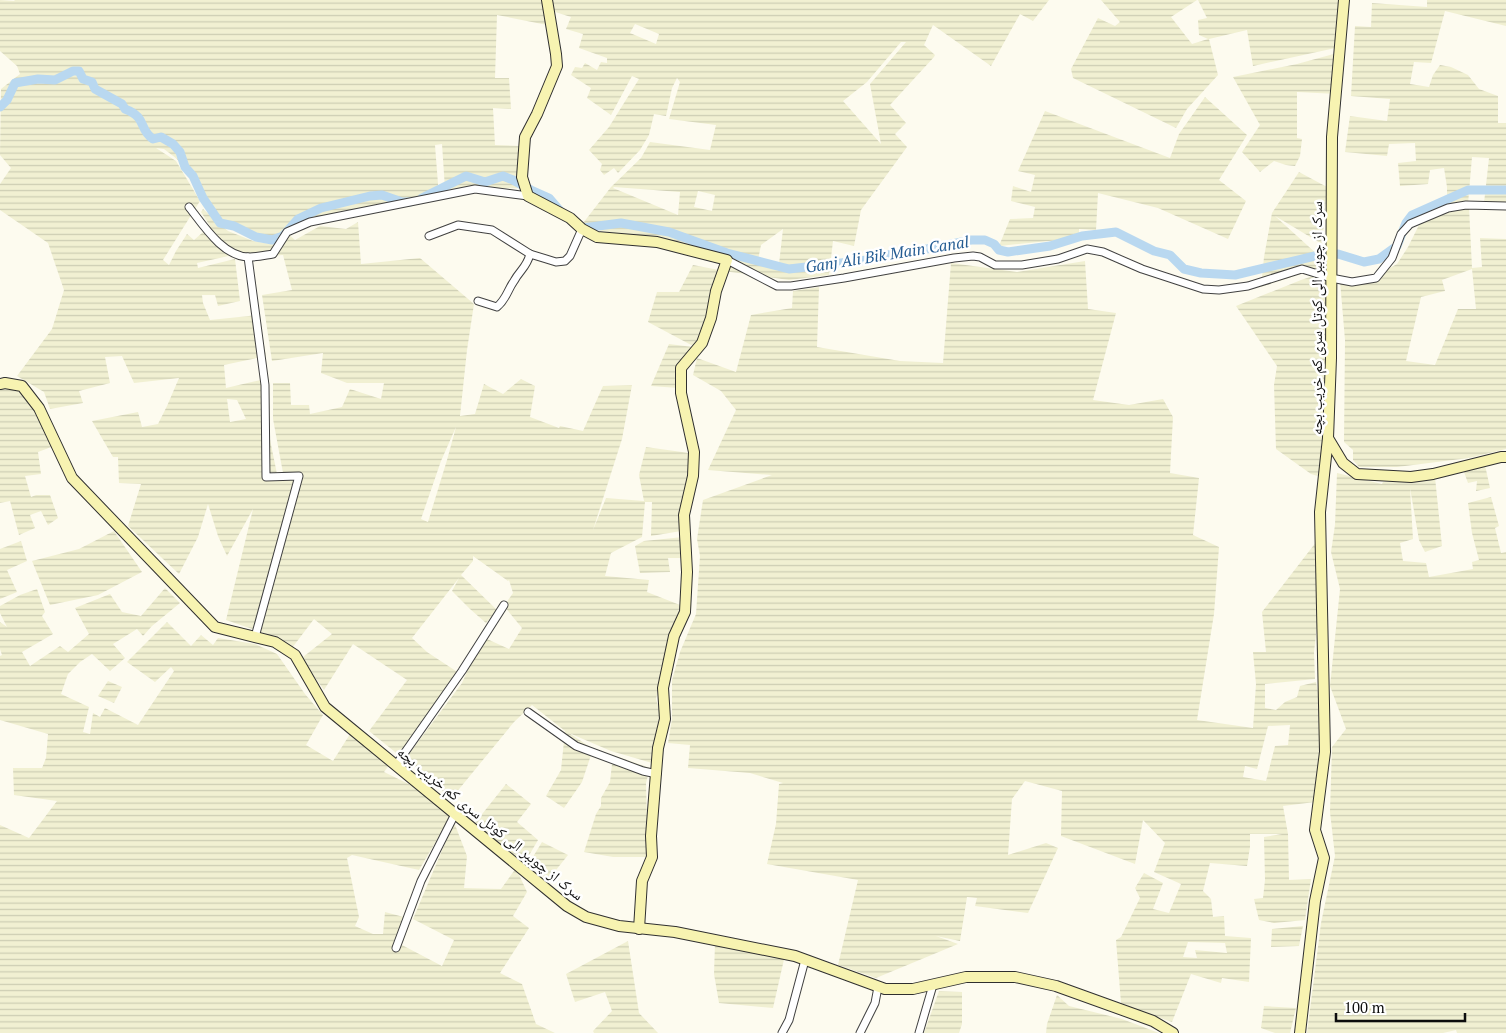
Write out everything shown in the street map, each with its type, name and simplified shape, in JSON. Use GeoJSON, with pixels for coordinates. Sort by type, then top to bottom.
{"type":"FeatureCollection","features":[{"type":"Feature","properties":{"kind":"street"},"geometry":{"type":"LineString","coordinates":[[528,196],[522,177],[525,137],[557,66],[547,0]]}},
{"type":"Feature","properties":{"kind":"street","name":"سرک از چوببر الی کوتل سری کم خریب بچه"},"geometry":{"type":"LineString","coordinates":[[1344,0],[1332,137],[1331,358],[1328,438],[1342,463],[1357,474],[1411,477],[1433,474],[1506,457]]}},
{"type":"Feature","properties":{"kind":"street"},"geometry":{"type":"LineString","coordinates":[[189,207],[217,243],[232,252],[248,257],[273,254],[287,232],[310,222],[476,189],[528,196],[570,218],[582,229],[597,237],[656,242],[727,260],[777,286],[791,286],[973,256],[980,257],[995,265],[1022,265],[1058,259],[1087,249],[1103,252],[1142,269],[1202,290],[1219,290],[1248,286],[1302,269],[1352,282],[1376,278],[1392,258],[1401,234],[1410,224],[1448,208],[1466,205],[1506,206]]}},
{"type":"Feature","properties":{"kind":"street"},"geometry":{"type":"LineString","coordinates":[[429,236],[458,226],[471,226],[492,230],[530,254],[556,262],[565,261],[570,256],[582,229]]}},
{"type":"Feature","properties":{"kind":"street"},"geometry":{"type":"LineString","coordinates":[[478,301],[497,307],[501,304],[505,300],[514,280],[528,264],[530,254]]}},
{"type":"Feature","properties":{"kind":"street"},"geometry":{"type":"LineString","coordinates":[[248,257],[265,385],[266,477],[299,476],[255,637]]}},
{"type":"Feature","properties":{"kind":"street"},"geometry":{"type":"LineString","coordinates":[[639,929],[642,881],[652,856],[651,836],[658,748],[665,720],[663,688],[674,636],[685,612],[687,572],[684,515],[693,476],[694,452],[681,393],[681,368],[702,344],[711,318],[716,291],[727,260]]}},
{"type":"Feature","properties":{"kind":"street","name":"سرک از چوببر الی کوتل سری کم خریب بچه"},"geometry":{"type":"LineString","coordinates":[[0,384],[22,386],[39,408],[72,478],[215,627],[276,642],[295,655],[325,706],[567,906],[586,917],[619,926],[675,932],[737,943],[806,960],[885,989],[913,989],[966,977],[1015,978],[1051,985],[1153,1021],[1173,1033]]}},
{"type":"Feature","properties":{"kind":"street"},"geometry":{"type":"LineString","coordinates":[[1300,1033],[1315,901],[1324,858],[1315,830],[1325,752],[1320,512],[1328,438]]}},
{"type":"Feature","properties":{"kind":"street"},"geometry":{"type":"LineString","coordinates":[[396,765],[462,670],[504,605]]}},
{"type":"Feature","properties":{"kind":"street"},"geometry":{"type":"LineString","coordinates":[[528,712],[576,746],[642,771],[656,774]]}},
{"type":"Feature","properties":{"kind":"street"},"geometry":{"type":"LineString","coordinates":[[396,948],[421,881],[455,814]]}},
{"type":"Feature","properties":{"kind":"street"},"geometry":{"type":"LineString","coordinates":[[782,1033],[789,1020],[806,960]]}},
{"type":"Feature","properties":{"kind":"street"},"geometry":{"type":"LineString","coordinates":[[919,1033],[933,985]]}},
{"type":"Feature","properties":{"kind":"street"},"geometry":{"type":"LineString","coordinates":[[860,1033],[875,1003],[878,987]]}},
{"type":"Feature","properties":{"kind":"green space"},"geometry":{"type":"Polygon","coordinates":[[[0,0],[545,0],[547,25],[497,15],[495,78],[509,78],[511,109],[493,108],[495,145],[521,146],[522,188],[445,189],[442,144],[435,145],[439,197],[363,210],[341,211],[286,232],[295,240],[320,226],[346,229],[358,222],[361,264],[420,258],[474,304],[460,416],[475,414],[484,384],[503,394],[521,379],[535,386],[530,417],[559,428],[560,426],[583,431],[603,386],[632,385],[622,439],[593,530],[606,498],[644,501],[639,475],[646,447],[689,453],[690,472],[681,531],[651,536],[652,502],[645,502],[642,537],[611,553],[605,576],[649,580],[647,592],[685,607],[667,654],[656,699],[660,711],[652,763],[611,751],[569,733],[593,749],[582,782],[564,808],[546,796],[561,770],[565,731],[532,705],[514,722],[451,799],[406,758],[462,683],[473,658],[487,639],[509,649],[522,628],[504,606],[513,593],[509,580],[473,556],[473,561],[461,575],[497,610],[486,623],[452,591],[459,578],[412,638],[427,652],[462,675],[400,756],[369,731],[407,680],[353,644],[324,690],[303,657],[332,634],[314,619],[292,648],[264,633],[226,620],[253,509],[227,556],[218,536],[208,504],[198,537],[179,574],[128,526],[141,484],[119,483],[118,457],[113,457],[92,421],[138,412],[142,427],[158,424],[179,378],[134,383],[122,356],[105,357],[110,383],[79,391],[83,403],[50,409],[44,392],[17,376],[52,329],[64,290],[48,243],[0,210],[0,184],[11,168],[0,155],[1,89],[20,74],[17,66],[0,51],[0,0]],[[156,148],[176,161],[200,201],[163,260],[169,265],[187,234],[194,240],[210,226],[201,212],[203,209],[228,231],[253,241],[277,245],[283,235],[276,241],[242,233],[225,225],[203,203],[186,171],[177,159],[164,149],[156,148]],[[233,255],[197,263],[198,268],[235,259],[240,301],[218,306],[215,295],[202,295],[210,320],[259,315],[266,356],[224,365],[226,388],[265,379],[267,425],[277,474],[283,473],[273,419],[273,383],[290,383],[291,405],[309,405],[310,414],[342,407],[350,389],[381,399],[384,383],[347,383],[321,373],[323,353],[272,361],[262,295],[292,290],[283,255],[258,257],[233,255]],[[227,399],[230,422],[246,419],[237,400],[227,399]],[[456,427],[441,461],[421,519],[428,522],[456,427]]]}},
{"type":"Feature","properties":{"kind":"green space"},"geometry":{"type":"Polygon","coordinates":[[[550,0],[1049,0],[1033,21],[1020,14],[991,66],[933,25],[924,45],[935,55],[934,57],[890,105],[906,123],[895,134],[907,147],[861,210],[854,246],[833,241],[829,275],[789,280],[723,271],[726,255],[706,249],[580,227],[611,187],[641,158],[650,142],[710,150],[716,125],[669,119],[680,82],[677,78],[672,88],[666,116],[654,114],[649,135],[640,150],[618,173],[614,168],[604,175],[600,170],[602,164],[589,150],[609,127],[639,79],[632,76],[611,115],[587,98],[591,88],[571,75],[575,67],[582,68],[585,63],[597,70],[601,62],[607,63],[607,58],[579,48],[583,34],[566,29],[571,17],[552,11],[550,0]],[[635,24],[630,33],[656,44],[659,34],[635,24]],[[901,42],[867,82],[843,101],[881,144],[870,84],[906,42],[901,42]],[[613,188],[678,215],[680,192],[613,188]],[[698,191],[694,207],[712,211],[715,195],[698,191]],[[783,229],[761,245],[758,260],[779,264],[783,229]]]}},
{"type":"Feature","properties":{"kind":"green space"},"geometry":{"type":"Polygon","coordinates":[[[1101,0],[1197,0],[1171,17],[1192,44],[1208,39],[1199,35],[1198,20],[1207,18],[1198,0],[1342,0],[1340,47],[1253,66],[1247,30],[1209,39],[1218,75],[1187,109],[1176,128],[1073,78],[1071,69],[1098,18],[1115,26],[1120,22],[1101,0]]]}},
{"type":"Feature","properties":{"kind":"green space"},"geometry":{"type":"Polygon","coordinates":[[[1427,0],[1506,0],[1506,26],[1445,11],[1431,63],[1414,62],[1410,84],[1429,87],[1433,75],[1440,65],[1451,67],[1468,75],[1479,89],[1498,96],[1498,123],[1506,123],[1506,203],[1484,203],[1489,158],[1472,157],[1468,204],[1447,207],[1447,187],[1444,168],[1430,170],[1428,184],[1400,186],[1398,163],[1416,161],[1415,143],[1389,144],[1387,156],[1345,152],[1350,116],[1387,121],[1390,99],[1351,96],[1355,26],[1371,27],[1372,3],[1427,7],[1427,0]]]}},
{"type":"Feature","properties":{"kind":"green space"},"geometry":{"type":"Polygon","coordinates":[[[1341,52],[1337,94],[1297,92],[1297,138],[1302,139],[1300,156],[1295,166],[1274,161],[1260,172],[1242,152],[1260,125],[1233,77],[1297,64],[1341,52]]]}},
{"type":"Feature","properties":{"kind":"green space"},"geometry":{"type":"Polygon","coordinates":[[[1205,97],[1247,135],[1219,180],[1246,201],[1228,239],[1158,208],[1098,193],[1096,230],[1079,229],[1079,238],[999,246],[1010,219],[1033,218],[1035,207],[1011,201],[1013,186],[1031,192],[1035,175],[1018,171],[1045,111],[1170,158],[1179,134],[1205,97]]]}},
{"type":"Feature","properties":{"kind":"green space"},"geometry":{"type":"Polygon","coordinates":[[[1299,172],[1327,187],[1322,244],[1275,216],[1329,265],[1261,287],[1272,213],[1299,172]]]}},
{"type":"Feature","properties":{"kind":"green space"},"geometry":{"type":"Polygon","coordinates":[[[1469,207],[1472,268],[1482,267],[1480,238],[1506,239],[1506,449],[1469,458],[1397,467],[1359,467],[1353,460],[1353,450],[1344,442],[1345,340],[1340,281],[1372,278],[1397,264],[1421,221],[1442,213],[1469,207]],[[1472,269],[1442,280],[1445,291],[1421,297],[1406,361],[1435,365],[1458,309],[1476,309],[1472,269]]]}},
{"type":"Feature","properties":{"kind":"green space"},"geometry":{"type":"Polygon","coordinates":[[[1085,261],[1088,309],[1116,313],[1093,400],[1129,405],[1163,399],[1173,417],[1170,473],[1199,478],[1193,535],[1219,547],[1214,614],[1197,720],[1253,728],[1256,684],[1253,652],[1266,652],[1262,612],[1320,537],[1322,583],[1314,652],[1315,679],[1265,684],[1265,708],[1276,710],[1285,702],[1297,697],[1300,686],[1316,682],[1321,708],[1321,752],[1315,802],[1283,806],[1288,834],[1289,880],[1311,879],[1305,920],[1274,923],[1259,920],[1254,899],[1263,898],[1265,880],[1264,837],[1282,834],[1250,834],[1247,866],[1210,863],[1203,891],[1211,899],[1213,917],[1224,916],[1225,936],[1251,938],[1249,982],[1222,978],[1221,983],[1191,974],[1172,1022],[1121,1003],[1116,940],[1121,937],[1140,898],[1135,888],[1144,873],[1163,883],[1153,909],[1169,913],[1181,884],[1154,872],[1165,843],[1143,820],[1135,864],[1061,836],[1062,791],[1025,781],[1012,799],[1008,855],[1046,843],[1058,848],[1028,913],[975,906],[977,898],[967,897],[960,941],[936,936],[958,944],[876,978],[838,965],[858,880],[767,864],[776,824],[779,784],[783,783],[750,773],[688,768],[690,745],[668,743],[672,719],[672,680],[680,652],[696,614],[700,556],[697,539],[703,500],[772,475],[708,470],[736,410],[721,391],[693,375],[697,358],[736,372],[751,315],[792,308],[793,291],[819,287],[817,347],[900,361],[943,363],[951,263],[1017,272],[1085,261]],[[1290,725],[1268,726],[1257,769],[1245,766],[1243,777],[1266,781],[1275,746],[1288,745],[1290,725]],[[1188,942],[1183,957],[1197,958],[1195,950],[1227,953],[1225,943],[1188,942]]]}},
{"type":"Feature","properties":{"kind":"green space"},"geometry":{"type":"Polygon","coordinates":[[[693,265],[719,270],[703,338],[693,346],[648,322],[657,292],[679,292],[693,265]]]}},
{"type":"Feature","properties":{"kind":"green space"},"geometry":{"type":"Polygon","coordinates":[[[1328,271],[1327,367],[1321,477],[1311,474],[1276,449],[1274,385],[1277,366],[1236,306],[1328,271]]]}},
{"type":"Feature","properties":{"kind":"green space"},"geometry":{"type":"Polygon","coordinates":[[[669,344],[693,347],[678,388],[651,386],[669,344]]]}},
{"type":"Feature","properties":{"kind":"green space"},"geometry":{"type":"Polygon","coordinates":[[[0,385],[21,388],[38,409],[54,446],[38,452],[41,474],[25,476],[31,497],[50,495],[58,518],[48,525],[41,511],[30,515],[35,528],[19,535],[10,501],[0,503],[0,385]]]}},
{"type":"Feature","properties":{"kind":"green space"},"geometry":{"type":"Polygon","coordinates":[[[1485,465],[1490,488],[1476,491],[1477,481],[1468,483],[1464,472],[1485,465]]]}},
{"type":"Feature","properties":{"kind":"green space"},"geometry":{"type":"Polygon","coordinates":[[[1337,473],[1382,484],[1383,482],[1435,477],[1442,546],[1425,552],[1419,540],[1410,488],[1413,539],[1400,543],[1403,561],[1426,563],[1429,577],[1473,569],[1472,562],[1479,560],[1472,533],[1468,503],[1491,497],[1499,526],[1495,528],[1501,553],[1506,552],[1506,1033],[1457,1033],[1456,1030],[1443,1033],[1307,1033],[1321,923],[1335,856],[1330,812],[1332,747],[1346,729],[1330,686],[1340,589],[1331,552],[1335,525],[1337,473]]]}},
{"type":"Feature","properties":{"kind":"green space"},"geometry":{"type":"Polygon","coordinates":[[[114,531],[142,572],[98,595],[50,605],[32,561],[79,549],[114,531]]]}},
{"type":"Feature","properties":{"kind":"green space"},"geometry":{"type":"Polygon","coordinates":[[[683,537],[685,558],[668,558],[670,572],[640,573],[635,546],[644,541],[683,537]]]}},
{"type":"Feature","properties":{"kind":"green space"},"geometry":{"type":"Polygon","coordinates":[[[21,541],[27,561],[7,570],[17,592],[0,599],[0,549],[21,541]]]}},
{"type":"Feature","properties":{"kind":"green space"},"geometry":{"type":"Polygon","coordinates":[[[165,588],[180,603],[143,636],[137,629],[113,644],[125,658],[110,671],[92,654],[80,662],[68,674],[61,694],[89,707],[83,732],[90,734],[93,713],[100,717],[105,708],[138,725],[174,671],[171,667],[155,682],[127,662],[167,622],[191,646],[201,635],[213,645],[218,638],[255,644],[277,654],[305,694],[323,715],[306,745],[333,761],[350,734],[390,764],[384,772],[417,788],[451,816],[419,870],[352,855],[347,858],[359,917],[355,926],[373,934],[383,934],[385,912],[411,919],[402,945],[442,966],[454,940],[413,919],[454,822],[467,856],[464,888],[501,889],[516,868],[527,892],[513,916],[529,928],[500,973],[522,984],[536,1024],[555,1033],[0,1033],[0,825],[29,838],[57,801],[14,795],[13,768],[42,768],[46,758],[48,734],[0,720],[0,656],[2,655],[0,649],[0,622],[7,627],[0,613],[0,606],[20,595],[37,589],[45,612],[42,616],[53,634],[22,652],[30,666],[60,646],[68,652],[89,634],[75,608],[110,594],[122,612],[141,616],[165,588]]]}},
{"type":"Feature","properties":{"kind":"green space"},"geometry":{"type":"Polygon","coordinates":[[[108,681],[122,687],[114,703],[98,696],[108,681]]]}},
{"type":"Feature","properties":{"kind":"green space"},"geometry":{"type":"Polygon","coordinates":[[[613,755],[650,768],[646,783],[648,857],[613,857],[584,852],[596,814],[601,806],[601,798],[610,782],[613,755]]]}},
{"type":"Feature","properties":{"kind":"green space"},"geometry":{"type":"Polygon","coordinates":[[[506,784],[531,804],[517,822],[538,840],[524,864],[475,823],[506,784]]]}},
{"type":"Feature","properties":{"kind":"green space"},"geometry":{"type":"Polygon","coordinates":[[[542,842],[568,855],[548,880],[528,865],[542,842]]]}},
{"type":"Feature","properties":{"kind":"green space"},"geometry":{"type":"Polygon","coordinates":[[[1303,926],[1299,946],[1271,947],[1272,929],[1303,926]]]}},
{"type":"Feature","properties":{"kind":"green space"},"geometry":{"type":"Polygon","coordinates":[[[628,941],[639,1013],[658,1033],[594,1033],[593,1031],[612,1011],[605,992],[575,1002],[566,974],[628,941]]]}},
{"type":"Feature","properties":{"kind":"green space"},"geometry":{"type":"Polygon","coordinates":[[[715,943],[785,955],[773,1008],[719,1003],[714,974],[715,943]]]}},
{"type":"Feature","properties":{"kind":"green space"},"geometry":{"type":"Polygon","coordinates":[[[939,991],[962,992],[962,1024],[959,1033],[924,1033],[939,991]]]}},
{"type":"Feature","properties":{"kind":"green space"},"geometry":{"type":"Polygon","coordinates":[[[1057,995],[1069,1006],[1122,1019],[1159,1033],[1046,1033],[1047,1024],[1057,995]]]}},
{"type":"Feature","properties":{"kind":"green space"},"geometry":{"type":"Polygon","coordinates":[[[1264,1006],[1296,1008],[1290,1033],[1275,1033],[1261,1028],[1264,1006]]]}},
{"type":"Feature","properties":{"kind":"waterway","name":"Ganj Ali Bik Main Canal"},"geometry":{"type":"LineString","coordinates":[[0,107],[7,100],[15,83],[38,79],[55,80],[73,71],[79,71],[83,79],[92,82],[95,89],[122,104],[125,109],[137,116],[148,135],[153,139],[161,137],[173,144],[180,152],[185,167],[193,176],[203,198],[220,223],[234,226],[256,237],[272,240],[283,236],[298,219],[321,208],[370,196],[382,195],[402,202],[410,202]]}},
{"type":"Feature","properties":{"kind":"waterway","name":"Ganj Ali Bik Main Canal"},"geometry":{"type":"LineString","coordinates":[[422,198],[466,176],[485,182],[503,176],[549,198],[561,212]]}},
{"type":"Feature","properties":{"kind":"waterway","name":"Ganj Ali Bik Main Canal"},"geometry":{"type":"LineString","coordinates":[[579,226],[583,228],[621,223],[669,232],[727,253],[789,269],[867,260],[971,240],[985,240],[994,244],[999,250],[1008,252],[1050,246],[1082,236],[1116,232],[1154,251],[1170,255],[1184,269],[1201,273],[1235,275],[1315,256],[1338,254],[1364,262],[1379,259],[1397,246],[1406,223],[1412,215],[1468,190],[1506,190]]}}]}
